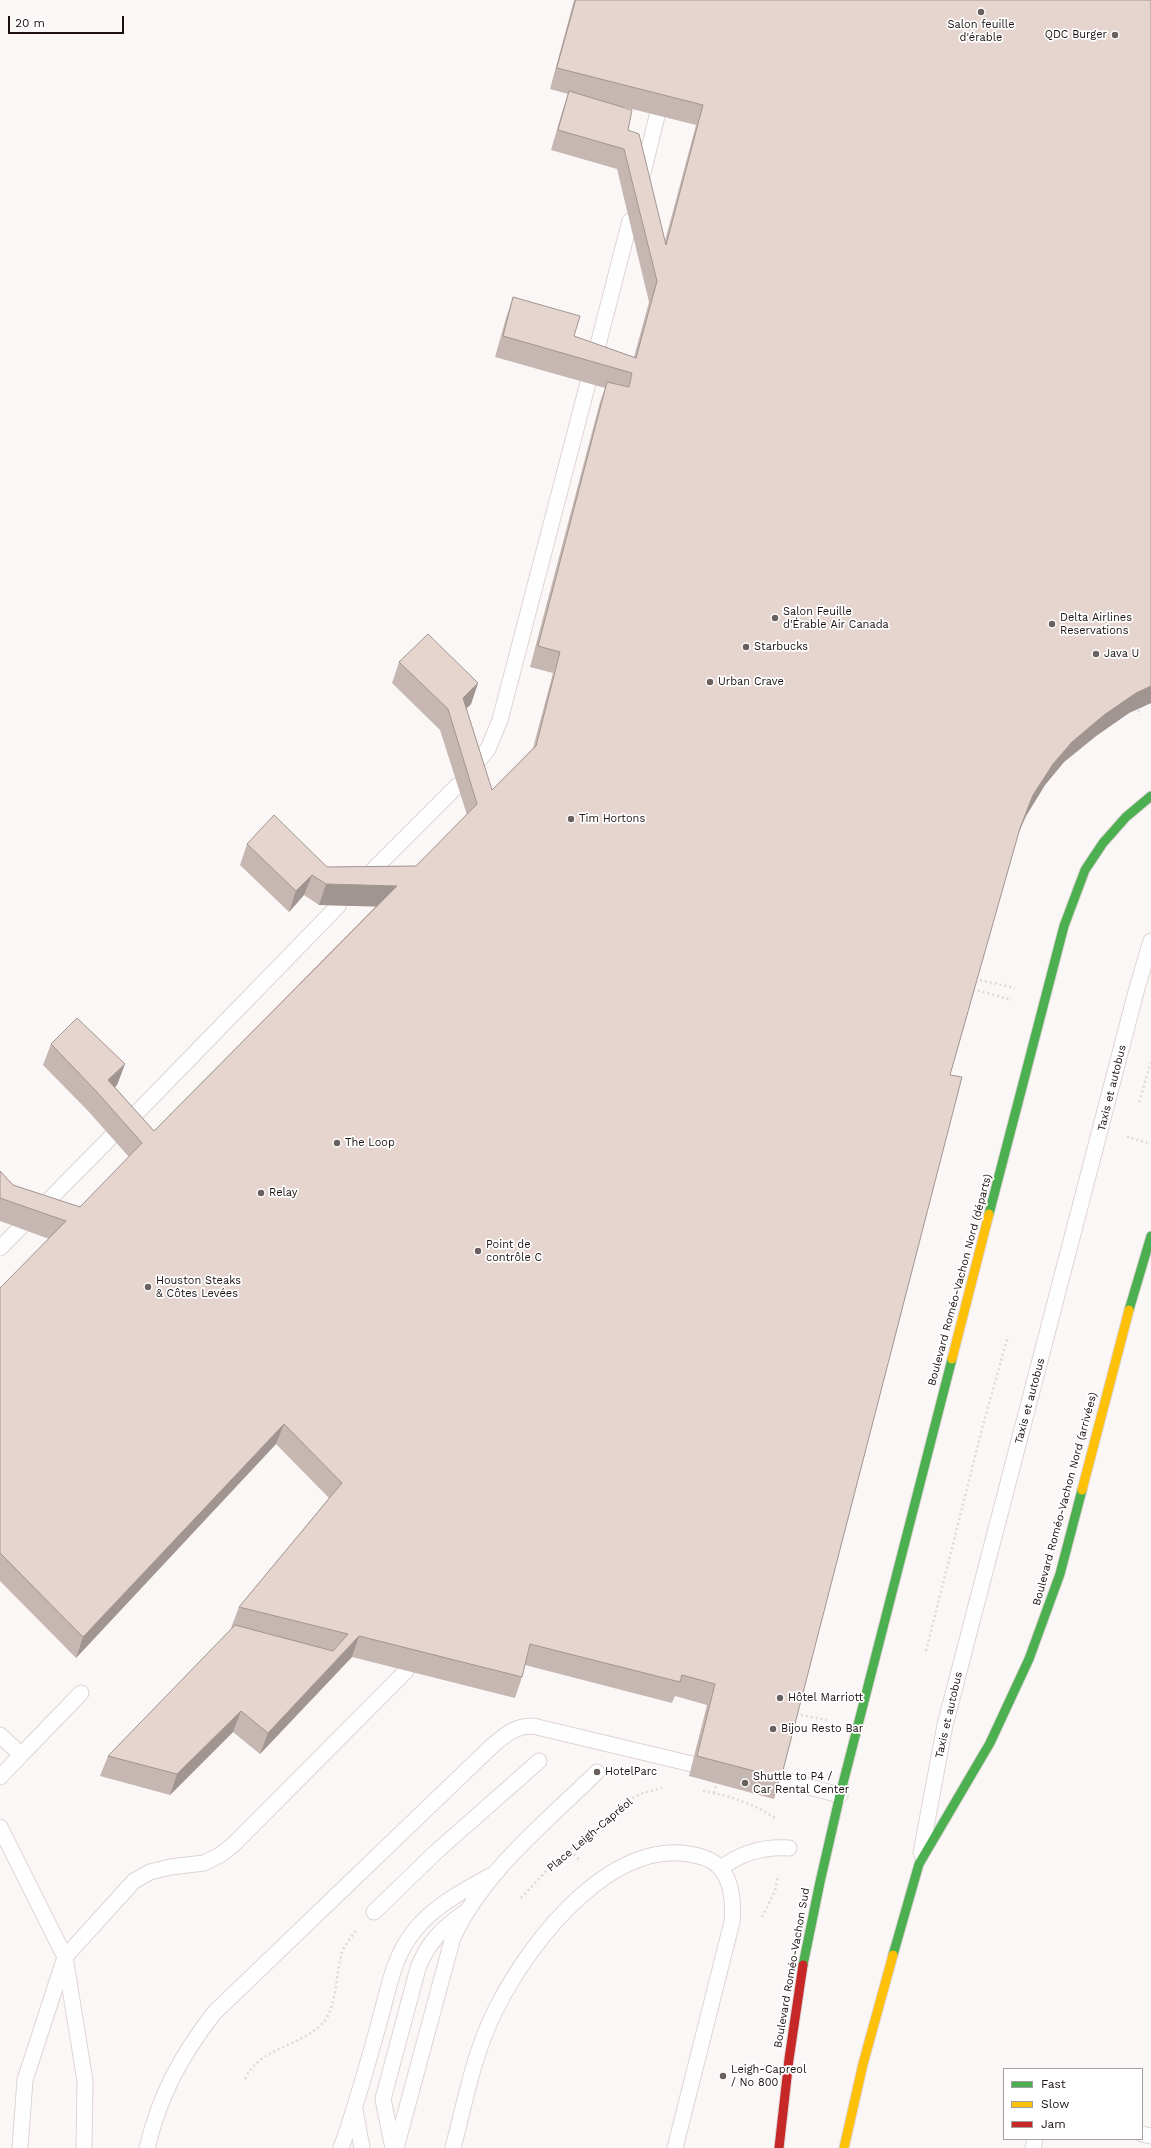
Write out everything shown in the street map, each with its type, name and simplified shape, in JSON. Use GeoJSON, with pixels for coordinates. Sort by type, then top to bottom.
{"type":"FeatureCollection","features":[{"type":"Feature","properties":{"kind":"street","name":"Boulevard Roméo-Vachon Nord (départs)"},"geometry":{"type":"LineString","coordinates":[[840,1795],[1064,926],[1085,870],[1103,843],[1126,818],[1151,796]]}},
{"type":"Feature","properties":{"kind":"street","name":"Boulevard Roméo-Vachon Nord (arrivées)"},"geometry":{"type":"LineString","coordinates":[[919,1864],[990,1743],[1029,1659],[1047,1614],[1060,1574],[1117,1352],[1151,1236]]}},
{"type":"Feature","properties":{"kind":"street","name":"Boulevard Roméo-Vachon Sud"},"geometry":{"type":"LineString","coordinates":[[779,2148],[797,2002],[822,1869],[840,1795]]}},
{"type":"Feature","properties":{"kind":"street"},"geometry":{"type":"LineString","coordinates":[[844,2148],[863,2064],[919,1864]]}},
{"type":"Feature","properties":{"kind":"lane"},"geometry":{"type":"LineString","coordinates":[[639,186],[657,116]]}},
{"type":"Feature","properties":{"kind":"lane"},"geometry":{"type":"LineString","coordinates":[[592,365],[630,221]]}},
{"type":"Feature","properties":{"kind":"lane"},"geometry":{"type":"LineString","coordinates":[[471,770],[488,749],[500,720],[588,383]]}},
{"type":"Feature","properties":{"kind":"lane"},"geometry":{"type":"LineString","coordinates":[[355,887],[457,786]]}},
{"type":"Feature","properties":{"kind":"lane"},"geometry":{"type":"LineString","coordinates":[[124,1126],[338,906]]}},
{"type":"Feature","properties":{"kind":"lane","name":"Taxis et autobus"},"geometry":{"type":"LineString","coordinates":[[919,1864],[948,1710],[1137,988],[1151,941]]}},
{"type":"Feature","properties":{"kind":"lane"},"geometry":{"type":"LineString","coordinates":[[35,1215],[111,1138]]}},
{"type":"Feature","properties":{"kind":"lane"},"geometry":{"type":"LineString","coordinates":[[0,1248],[20,1228]]}},
{"type":"Feature","properties":{"kind":"lane"},"geometry":{"type":"LineString","coordinates":[[20,2148],[25,2080],[65,1957],[134,1881],[150,1872],[170,1867],[204,1862],[220,1855],[233,1845],[406,1671]]}},
{"type":"Feature","properties":{"kind":"lane"},"geometry":{"type":"LineString","coordinates":[[0,1777],[81,1693]]}},
{"type":"Feature","properties":{"kind":"lane"},"geometry":{"type":"LineString","coordinates":[[147,2148],[162,2098],[194,2039],[214,2013],[492,1746],[512,1730],[522,1726],[533,1726],[692,1764]]}},
{"type":"Feature","properties":{"kind":"lane"},"geometry":{"type":"LineString","coordinates":[[0,1736],[21,1755]]}},
{"type":"Feature","properties":{"kind":"lane"},"geometry":{"type":"LineString","coordinates":[[374,1912],[436,1852],[539,1761]]}},
{"type":"Feature","properties":{"kind":"lane"},"geometry":{"type":"LineString","coordinates":[[396,2148],[453,1937],[491,1876],[597,1772]]}},
{"type":"Feature","properties":{"kind":"lane"},"geometry":{"type":"LineString","coordinates":[[778,1780],[840,1795]]}},
{"type":"Feature","properties":{"kind":"lane"},"geometry":{"type":"LineString","coordinates":[[0,1827],[65,1957],[85,2081],[84,2148]]}},
{"type":"Feature","properties":{"kind":"lane"},"geometry":{"type":"LineString","coordinates":[[721,1868],[733,1859],[749,1852],[764,1849],[789,1848]]}},
{"type":"Feature","properties":{"kind":"lane"},"geometry":{"type":"LineString","coordinates":[[453,2148],[474,2067],[495,2010],[526,1959],[556,1922],[581,1896],[601,1880],[625,1865],[644,1858],[660,1854],[680,1853],[696,1855],[710,1860],[721,1868],[732,1890],[733,1907],[732,1922],[675,2148]]}},
{"type":"Feature","properties":{"kind":"lane"},"geometry":{"type":"LineString","coordinates":[[341,2148],[355,2110],[393,1973],[409,1938],[453,1896],[491,1876]]}},
{"type":"Feature","properties":{"kind":"lane"},"geometry":{"type":"LineString","coordinates":[[393,2148],[383,2099],[418,1968],[424,1952],[433,1939],[449,1923],[470,1909]]}},
{"type":"Feature","properties":{"kind":"lane"},"geometry":{"type":"LineString","coordinates":[[355,2110],[362,2148]]}},
{"type":"Feature","properties":{"kind":"path"},"geometry":{"type":"LineString","coordinates":[[1138,710],[1141,715]]}},
{"type":"Feature","properties":{"kind":"path"},"geometry":{"type":"LineString","coordinates":[[972,989],[1043,1009]]}},
{"type":"Feature","properties":{"kind":"path"},"geometry":{"type":"LineString","coordinates":[[1137,1107],[1151,1062]]}},
{"type":"Feature","properties":{"kind":"path"},"geometry":{"type":"LineString","coordinates":[[1130,1130],[1128,1137],[1151,1144]]}},
{"type":"Feature","properties":{"kind":"path"},"geometry":{"type":"LineString","coordinates":[[926,1651],[983,1426],[1008,1336]]}},
{"type":"Feature","properties":{"kind":"path"},"geometry":{"type":"LineString","coordinates":[[796,1714],[830,1721]]}},
{"type":"Feature","properties":{"kind":"path"},"geometry":{"type":"LineString","coordinates":[[714,1793],[717,1784]]}},
{"type":"Feature","properties":{"kind":"path","name":"Place Leigh-Capréol"},"geometry":{"type":"LineString","coordinates":[[520,1898],[550,1867],[629,1800],[643,1793],[666,1787]]}},
{"type":"Feature","properties":{"kind":"path"},"geometry":{"type":"LineString","coordinates":[[700,1790],[714,1793],[764,1810],[781,1822]]}},
{"type":"Feature","properties":{"kind":"path"},"geometry":{"type":"LineString","coordinates":[[245,2079],[258,2060],[299,2039],[323,2022],[330,2011],[343,1951],[360,1926]]}},
{"type":"Feature","properties":{"kind":"building"},"geometry":{"type":"Polygon","coordinates":[[[576,0],[1151,0],[1151,686],[1136,693],[1104,715],[1072,742],[1053,764],[1033,795],[1020,828],[950,1075],[962,1077],[781,1778],[697,1756],[715,1684],[682,1675],[680,1682],[530,1644],[522,1677],[359,1636],[268,1733],[241,1711],[177,1774],[108,1756],[235,1625],[333,1651],[348,1634],[239,1607],[342,1483],[284,1424],[83,1637],[0,1553],[0,1288],[66,1221],[0,1198],[0,1171],[13,1185],[80,1207],[142,1143],[96,1091],[51,1044],[77,1018],[125,1064],[108,1080],[154,1131],[397,886],[326,884],[312,875],[296,891],[247,844],[274,815],[327,867],[416,866],[477,804],[448,709],[399,662],[428,634],[478,683],[463,698],[492,790],[536,746],[560,652],[538,646],[607,382],[629,387],[632,373],[503,336],[513,297],[580,316],[574,336],[636,358],[657,281],[624,149],[558,130],[569,91],[632,110],[628,130],[639,134],[666,245],[703,105],[557,68],[576,0]]]}},
{"type":"Feature","properties":{"kind":"traffic: fast"},"geometry":{"type":"LineString","coordinates":[[1103,843],[1126,817],[1151,796]]}},
{"type":"Feature","properties":{"kind":"traffic: fast"},"geometry":{"type":"LineString","coordinates":[[989,1214],[1064,926],[1085,870],[1103,843]]}},
{"type":"Feature","properties":{"kind":"traffic: fast"},"geometry":{"type":"LineString","coordinates":[[1129,1310],[1151,1236]]}},
{"type":"Feature","properties":{"kind":"traffic: fast"},"geometry":{"type":"LineString","coordinates":[[840,1795],[952,1359]]}},
{"type":"Feature","properties":{"kind":"traffic: fast"},"geometry":{"type":"LineString","coordinates":[[893,1955],[919,1864],[990,1743],[1029,1659],[1060,1574],[1082,1490]]}},
{"type":"Feature","properties":{"kind":"traffic: fast"},"geometry":{"type":"LineString","coordinates":[[803,1965],[840,1795]]}},
{"type":"Feature","properties":{"kind":"traffic: slow"},"geometry":{"type":"LineString","coordinates":[[952,1359],[989,1214]]}},
{"type":"Feature","properties":{"kind":"traffic: slow"},"geometry":{"type":"LineString","coordinates":[[1082,1490],[1129,1310]]}},
{"type":"Feature","properties":{"kind":"traffic: slow"},"geometry":{"type":"LineString","coordinates":[[844,2148],[863,2064],[893,1955]]}},
{"type":"Feature","properties":{"kind":"traffic: jam"},"geometry":{"type":"LineString","coordinates":[[779,2148],[789,2059],[803,1965]]}},
{"type":"Feature","properties":{"kind":"place","name":"Salon feuille d'érable"},"geometry":{"type":"Point","coordinates":[981,12]}},
{"type":"Feature","properties":{"kind":"place","name":"QDC Burger"},"geometry":{"type":"Point","coordinates":[1115,35]}},
{"type":"Feature","properties":{"kind":"place","name":"Salon Feuille d'Érable Air Canada"},"geometry":{"type":"Point","coordinates":[775,618]}},
{"type":"Feature","properties":{"kind":"place","name":"Delta Airlines Reservations"},"geometry":{"type":"Point","coordinates":[1052,624]}},
{"type":"Feature","properties":{"kind":"place","name":"Starbucks"},"geometry":{"type":"Point","coordinates":[746,647]}},
{"type":"Feature","properties":{"kind":"place","name":"Java U"},"geometry":{"type":"Point","coordinates":[1096,654]}},
{"type":"Feature","properties":{"kind":"place","name":"Urban Crave"},"geometry":{"type":"Point","coordinates":[710,682]}},
{"type":"Feature","properties":{"kind":"place","name":"Tim Hortons"},"geometry":{"type":"Point","coordinates":[571,819]}},
{"type":"Feature","properties":{"kind":"place","name":"The Loop"},"geometry":{"type":"Point","coordinates":[337,1143]}},
{"type":"Feature","properties":{"kind":"place","name":"Relay"},"geometry":{"type":"Point","coordinates":[261,1193]}},
{"type":"Feature","properties":{"kind":"place","name":"Point de contrôle C"},"geometry":{"type":"Point","coordinates":[478,1251]}},
{"type":"Feature","properties":{"kind":"place","name":"Houston Steaks & Côtes Levées"},"geometry":{"type":"Point","coordinates":[148,1287]}},
{"type":"Feature","properties":{"kind":"place","name":"Hôtel Marriott"},"geometry":{"type":"Point","coordinates":[780,1698]}},
{"type":"Feature","properties":{"kind":"place","name":"Bijou Resto Bar"},"geometry":{"type":"Point","coordinates":[773,1729]}},
{"type":"Feature","properties":{"kind":"place","name":"HotelParc"},"geometry":{"type":"Point","coordinates":[597,1772]}},
{"type":"Feature","properties":{"kind":"place","name":"Shuttle to P4 / Car Rental Center"},"geometry":{"type":"Point","coordinates":[745,1783]}},
{"type":"Feature","properties":{"kind":"place","name":"Leigh-Capreol / No 800"},"geometry":{"type":"Point","coordinates":[723,2076]}}]}
